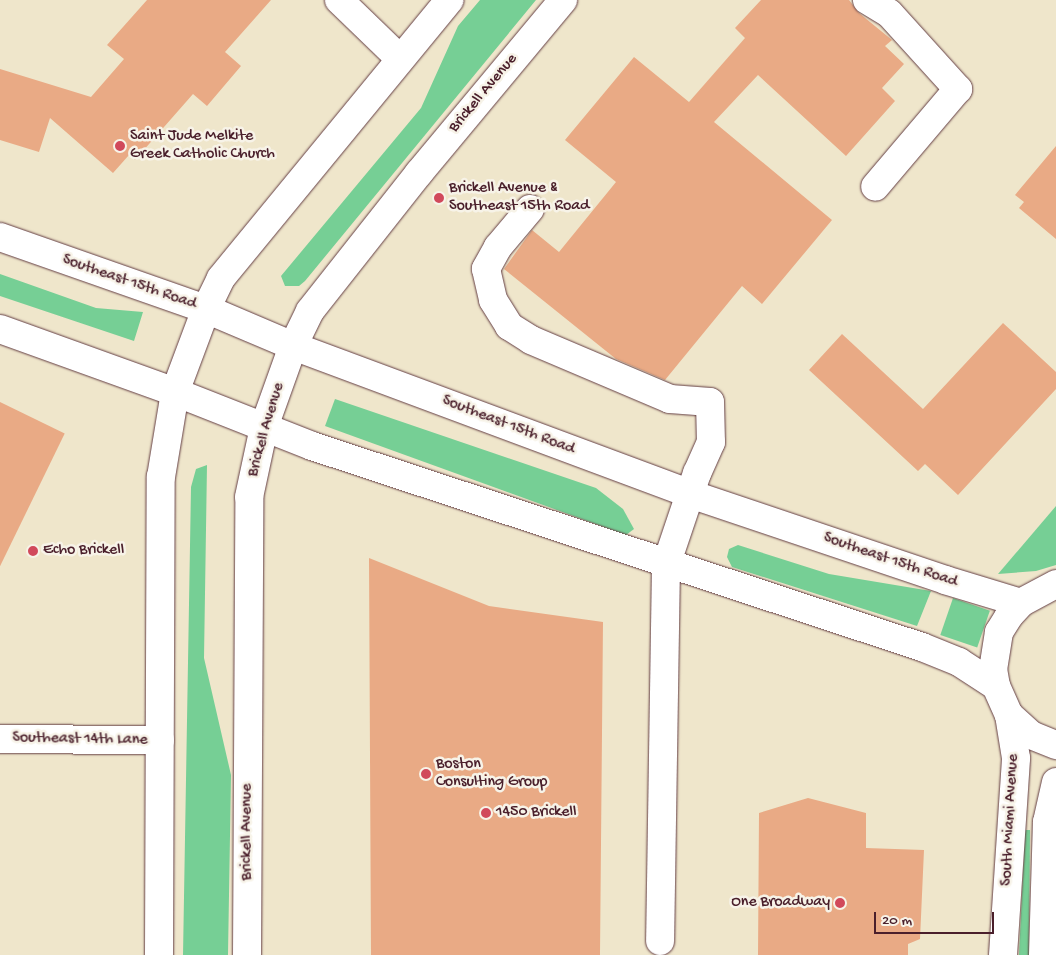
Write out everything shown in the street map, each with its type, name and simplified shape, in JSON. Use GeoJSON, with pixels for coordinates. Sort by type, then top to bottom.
{"type":"FeatureCollection","features":[{"type":"Feature","properties":{"kind":"main road"},"geometry":{"type":"LineString","coordinates":[[339,0],[400,58]]}},
{"type":"Feature","properties":{"kind":"main road"},"geometry":{"type":"LineString","coordinates":[[159,955],[161,477],[175,392],[206,310],[231,264],[449,0]]}},
{"type":"Feature","properties":{"kind":"main road","name":"Brickell Avenue"},"geometry":{"type":"LineString","coordinates":[[248,955],[249,497],[264,427],[293,346],[310,311],[563,0]]}},
{"type":"Feature","properties":{"kind":"main road"},"geometry":{"type":"LineString","coordinates":[[867,0],[889,13],[958,89],[875,187]]}},
{"type":"Feature","properties":{"kind":"main road"},"geometry":{"type":"LineString","coordinates":[[530,208],[498,247],[486,269],[492,300],[509,326],[532,340],[670,399],[710,402],[711,442],[690,494],[666,565],[660,941]]}},
{"type":"Feature","properties":{"kind":"main road","name":"Southeast 15th Road"},"geometry":{"type":"LineString","coordinates":[[0,237],[206,310],[293,346],[690,494],[945,580],[1021,603]]}},
{"type":"Feature","properties":{"kind":"main road"},"geometry":{"type":"LineString","coordinates":[[0,329],[175,392],[264,427],[666,565],[922,647],[959,662],[996,686]]}},
{"type":"Feature","properties":{"kind":"main road"},"geometry":{"type":"LineString","coordinates":[[1056,584],[1021,603],[1000,632],[994,650],[996,686],[1009,715],[1031,735],[1056,746]]}},
{"type":"Feature","properties":{"kind":"main road","name":"South Miami Avenue"},"geometry":{"type":"LineString","coordinates":[[1003,955],[1016,758],[1009,715]]}},
{"type":"Feature","properties":{"kind":"main road","name":"Southeast 14th Lane"},"geometry":{"type":"LineString","coordinates":[[0,739],[160,740]]}},
{"type":"Feature","properties":{"kind":"main road"},"geometry":{"type":"LineString","coordinates":[[1043,955],[1047,822],[1056,782]]}},
{"type":"Feature","properties":{"kind":"green space"},"geometry":{"type":"Polygon","coordinates":[[[480,0],[536,0],[305,281],[299,286],[285,286],[281,276],[421,108],[458,26],[480,0]]]}},
{"type":"Feature","properties":{"kind":"green space"},"geometry":{"type":"Polygon","coordinates":[[[0,274],[96,308],[143,312],[134,341],[0,296],[0,274]]]}},
{"type":"Feature","properties":{"kind":"green space"},"geometry":{"type":"Polygon","coordinates":[[[335,399],[596,488],[623,509],[634,529],[626,535],[325,426],[335,399]]]}},
{"type":"Feature","properties":{"kind":"green space"},"geometry":{"type":"Polygon","coordinates":[[[207,465],[204,658],[231,775],[228,955],[183,955],[191,487],[196,469],[207,465]]]}},
{"type":"Feature","properties":{"kind":"green space"},"geometry":{"type":"Polygon","coordinates":[[[1056,506],[1056,565],[1036,571],[998,574],[1056,506]]]}},
{"type":"Feature","properties":{"kind":"green space"},"geometry":{"type":"Polygon","coordinates":[[[738,545],[829,574],[931,591],[917,626],[732,567],[727,557],[729,549],[738,545]]]}},
{"type":"Feature","properties":{"kind":"green space"},"geometry":{"type":"Polygon","coordinates":[[[953,598],[990,611],[977,648],[940,635],[953,598]]]}},
{"type":"Feature","properties":{"kind":"green space"},"geometry":{"type":"Polygon","coordinates":[[[1025,830],[1030,830],[1029,955],[1019,955],[1025,830]]]}},
{"type":"Feature","properties":{"kind":"building"},"geometry":{"type":"Polygon","coordinates":[[[147,0],[271,0],[225,52],[241,66],[207,106],[193,94],[135,160],[129,155],[113,173],[50,118],[39,152],[0,140],[0,69],[91,97],[124,59],[107,45],[147,0]]]}},
{"type":"Feature","properties":{"kind":"building"},"geometry":{"type":"Polygon","coordinates":[[[761,0],[849,0],[859,13],[892,40],[885,46],[904,64],[882,88],[895,101],[846,156],[758,75],[714,122],[832,220],[762,304],[742,286],[665,380],[616,359],[504,269],[532,230],[559,252],[616,182],[565,140],[634,57],[689,102],[745,38],[735,28],[761,0]]]}},
{"type":"Feature","properties":{"kind":"building"},"geometry":{"type":"Polygon","coordinates":[[[1056,146],[1056,239],[1019,208],[1024,202],[1015,195],[1056,146]]]}},
{"type":"Feature","properties":{"kind":"building"},"geometry":{"type":"Polygon","coordinates":[[[1003,323],[1056,372],[1056,389],[958,495],[925,464],[918,471],[809,370],[842,334],[923,409],[1003,323]]]}},
{"type":"Feature","properties":{"kind":"building"},"geometry":{"type":"Polygon","coordinates":[[[0,402],[65,434],[0,566],[0,402]]]}},
{"type":"Feature","properties":{"kind":"building","name":"1450 Brickell"},"geometry":{"type":"Polygon","coordinates":[[[369,558],[489,606],[603,622],[600,955],[371,955],[369,558]]]}},
{"type":"Feature","properties":{"kind":"building","name":"One Broadway"},"geometry":{"type":"Polygon","coordinates":[[[808,798],[866,813],[866,848],[924,850],[920,939],[908,944],[908,955],[758,955],[759,813],[808,798]]]}},
{"type":"Feature","properties":{"kind":"place","name":"Saint Jude Melkite Greek Catholic Church"},"geometry":{"type":"Point","coordinates":[120,146]}},
{"type":"Feature","properties":{"kind":"place","name":"Brickell Avenue & Southeast 15th Road"},"geometry":{"type":"Point","coordinates":[439,198]}},
{"type":"Feature","properties":{"kind":"place","name":"Echo Brickell"},"geometry":{"type":"Point","coordinates":[33,551]}},
{"type":"Feature","properties":{"kind":"place","name":"Boston Consulting Group"},"geometry":{"type":"Point","coordinates":[426,774]}},
{"type":"Feature","properties":{"kind":"place","name":"1450 Brickell"},"geometry":{"type":"Point","coordinates":[486,813]}},
{"type":"Feature","properties":{"kind":"place","name":"One Broadway"},"geometry":{"type":"Point","coordinates":[840,903]}}]}
